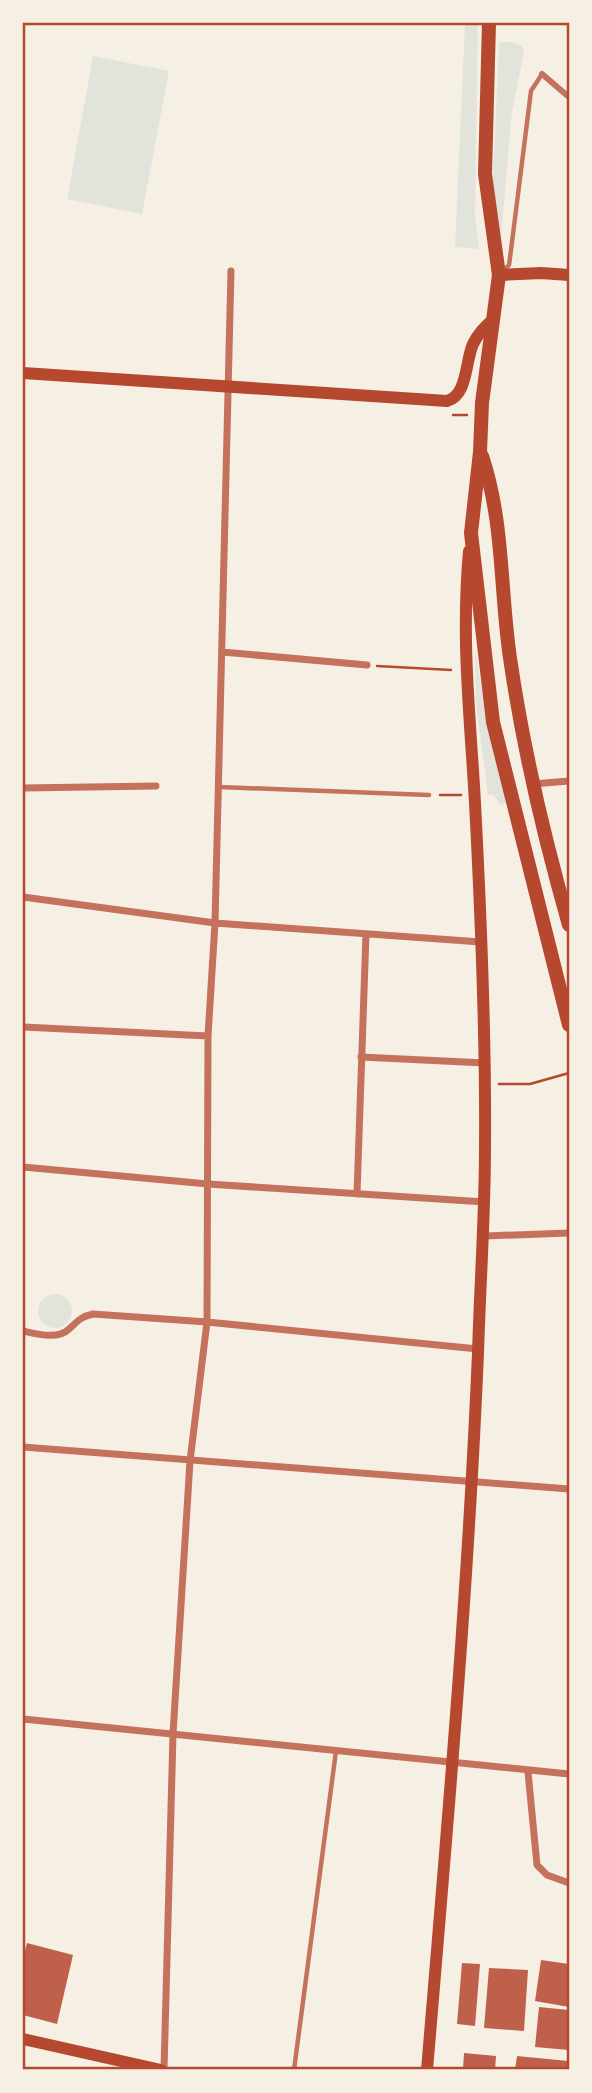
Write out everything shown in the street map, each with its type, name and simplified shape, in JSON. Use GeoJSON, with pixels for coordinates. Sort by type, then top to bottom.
{"type":"FeatureCollection","features":[{"type":"Feature","properties":{"kind":"main road"},"geometry":{"type":"LineString","coordinates":[[428,2070],[473,1484],[485,1236],[486,1083],[475,795],[464,670],[464,606],[482,411],[499,275],[485,174],[489,23]]}},
{"type":"Feature","properties":{"kind":"main road"},"geometry":{"type":"LineString","coordinates":[[499,275],[569,275]]}},
{"type":"Feature","properties":{"kind":"main road"},"geometry":{"type":"LineString","coordinates":[[23,373],[447,401],[455,399],[461,390],[472,346],[494,319]]}},
{"type":"Feature","properties":{"kind":"main road"},"geometry":{"type":"LineString","coordinates":[[480,452],[493,495],[501,550],[509,656],[533,784],[569,925]]}},
{"type":"Feature","properties":{"kind":"main road"},"geometry":{"type":"LineString","coordinates":[[471,533],[493,722],[569,1025]]}},
{"type":"Feature","properties":{"kind":"main road"},"geometry":{"type":"LineString","coordinates":[[23,2039],[146,2069],[162,2070]]}},
{"type":"Feature","properties":{"kind":"street"},"geometry":{"type":"LineString","coordinates":[[541,74],[569,97]]}},
{"type":"Feature","properties":{"kind":"street"},"geometry":{"type":"LineString","coordinates":[[162,2070],[173,1734],[190,1461],[207,1322],[208,1036],[215,923],[226,388],[232,271]]}},
{"type":"Feature","properties":{"kind":"street"},"geometry":{"type":"LineString","coordinates":[[222,652],[367,665]]}},
{"type":"Feature","properties":{"kind":"street"},"geometry":{"type":"LineString","coordinates":[[533,784],[569,781]]}},
{"type":"Feature","properties":{"kind":"street"},"geometry":{"type":"LineString","coordinates":[[23,788],[156,786]]}},
{"type":"Feature","properties":{"kind":"street"},"geometry":{"type":"LineString","coordinates":[[23,897],[215,923],[481,942]]}},
{"type":"Feature","properties":{"kind":"street"},"geometry":{"type":"LineString","coordinates":[[357,1195],[366,934]]}},
{"type":"Feature","properties":{"kind":"street"},"geometry":{"type":"LineString","coordinates":[[23,1027],[208,1036]]}},
{"type":"Feature","properties":{"kind":"street"},"geometry":{"type":"LineString","coordinates":[[362,1057],[485,1063]]}},
{"type":"Feature","properties":{"kind":"street"},"geometry":{"type":"LineString","coordinates":[[23,1167],[208,1184],[485,1202]]}},
{"type":"Feature","properties":{"kind":"street"},"geometry":{"type":"LineString","coordinates":[[485,1236],[569,1233]]}},
{"type":"Feature","properties":{"kind":"street"},"geometry":{"type":"LineString","coordinates":[[23,1331],[49,1335],[67,1332],[78,1318],[93,1314],[207,1322],[478,1349]]}},
{"type":"Feature","properties":{"kind":"street"},"geometry":{"type":"LineString","coordinates":[[23,1447],[473,1484],[569,1489]]}},
{"type":"Feature","properties":{"kind":"street"},"geometry":{"type":"LineString","coordinates":[[23,1719],[527,1772],[569,1774]]}},
{"type":"Feature","properties":{"kind":"street"},"geometry":{"type":"LineString","coordinates":[[527,1772],[537,1865],[547,1875],[569,1883]]}},
{"type":"Feature","properties":{"kind":"lane"},"geometry":{"type":"LineString","coordinates":[[499,275],[509,265],[531,90],[541,74]]}},
{"type":"Feature","properties":{"kind":"lane"},"geometry":{"type":"LineString","coordinates":[[219,787],[429,795]]}},
{"type":"Feature","properties":{"kind":"lane"},"geometry":{"type":"LineString","coordinates":[[294,2070],[336,1751]]}},
{"type":"Feature","properties":{"kind":"path"},"geometry":{"type":"LineString","coordinates":[[367,665],[464,670]]}},
{"type":"Feature","properties":{"kind":"path"},"geometry":{"type":"LineString","coordinates":[[429,795],[475,795]]}},
{"type":"Feature","properties":{"kind":"path"},"geometry":{"type":"LineString","coordinates":[[486,1083],[530,1084],[569,1073]]}},
{"type":"Feature","properties":{"kind":"shaded area"},"geometry":{"type":"Polygon","coordinates":[[[465,23],[478,23],[475,214],[479,249],[455,247],[465,23]]]}},
{"type":"Feature","properties":{"kind":"shaded area"},"geometry":{"type":"Polygon","coordinates":[[[499,42],[512,42],[522,46],[524,53],[512,111],[501,238],[492,201],[499,42]]]}},
{"type":"Feature","properties":{"kind":"shaded area"},"geometry":{"type":"Polygon","coordinates":[[[93,56],[169,71],[142,214],[67,199],[93,56]]]}},
{"type":"Feature","properties":{"kind":"shaded area"},"geometry":{"type":"Polygon","coordinates":[[[475,650],[488,726],[509,802],[500,805],[494,795],[488,795],[476,702],[475,650]]]}},
{"type":"Feature","properties":{"kind":"shaded area"},"geometry":{"type":"Polygon","coordinates":[[[55,1294],[67,1299],[72,1311],[67,1323],[55,1328],[43,1323],[38,1311],[43,1299],[55,1294]]]}},
{"type":"Feature","properties":{"kind":"building"},"geometry":{"type":"Polygon","coordinates":[[[27,1943],[73,1955],[57,2024],[23,2015],[23,1959],[27,1943]]]}},
{"type":"Feature","properties":{"kind":"building"},"geometry":{"type":"Polygon","coordinates":[[[541,1960],[569,1964],[569,2007],[535,2001],[541,1960]]]}},
{"type":"Feature","properties":{"kind":"building"},"geometry":{"type":"Polygon","coordinates":[[[462,1963],[480,1964],[475,2026],[457,2024],[462,1963]]]}},
{"type":"Feature","properties":{"kind":"building"},"geometry":{"type":"Polygon","coordinates":[[[489,1968],[528,1970],[524,2031],[484,2028],[489,1968]]]}},
{"type":"Feature","properties":{"kind":"building"},"geometry":{"type":"Polygon","coordinates":[[[539,2007],[569,2010],[569,2050],[535,2047],[539,2007]]]}},
{"type":"Feature","properties":{"kind":"building"},"geometry":{"type":"Polygon","coordinates":[[[464,2053],[496,2056],[495,2070],[463,2070],[464,2053]]]}},
{"type":"Feature","properties":{"kind":"building"},"geometry":{"type":"Polygon","coordinates":[[[517,2056],[568,2061],[567,2070],[515,2070],[517,2056]]]}}]}
